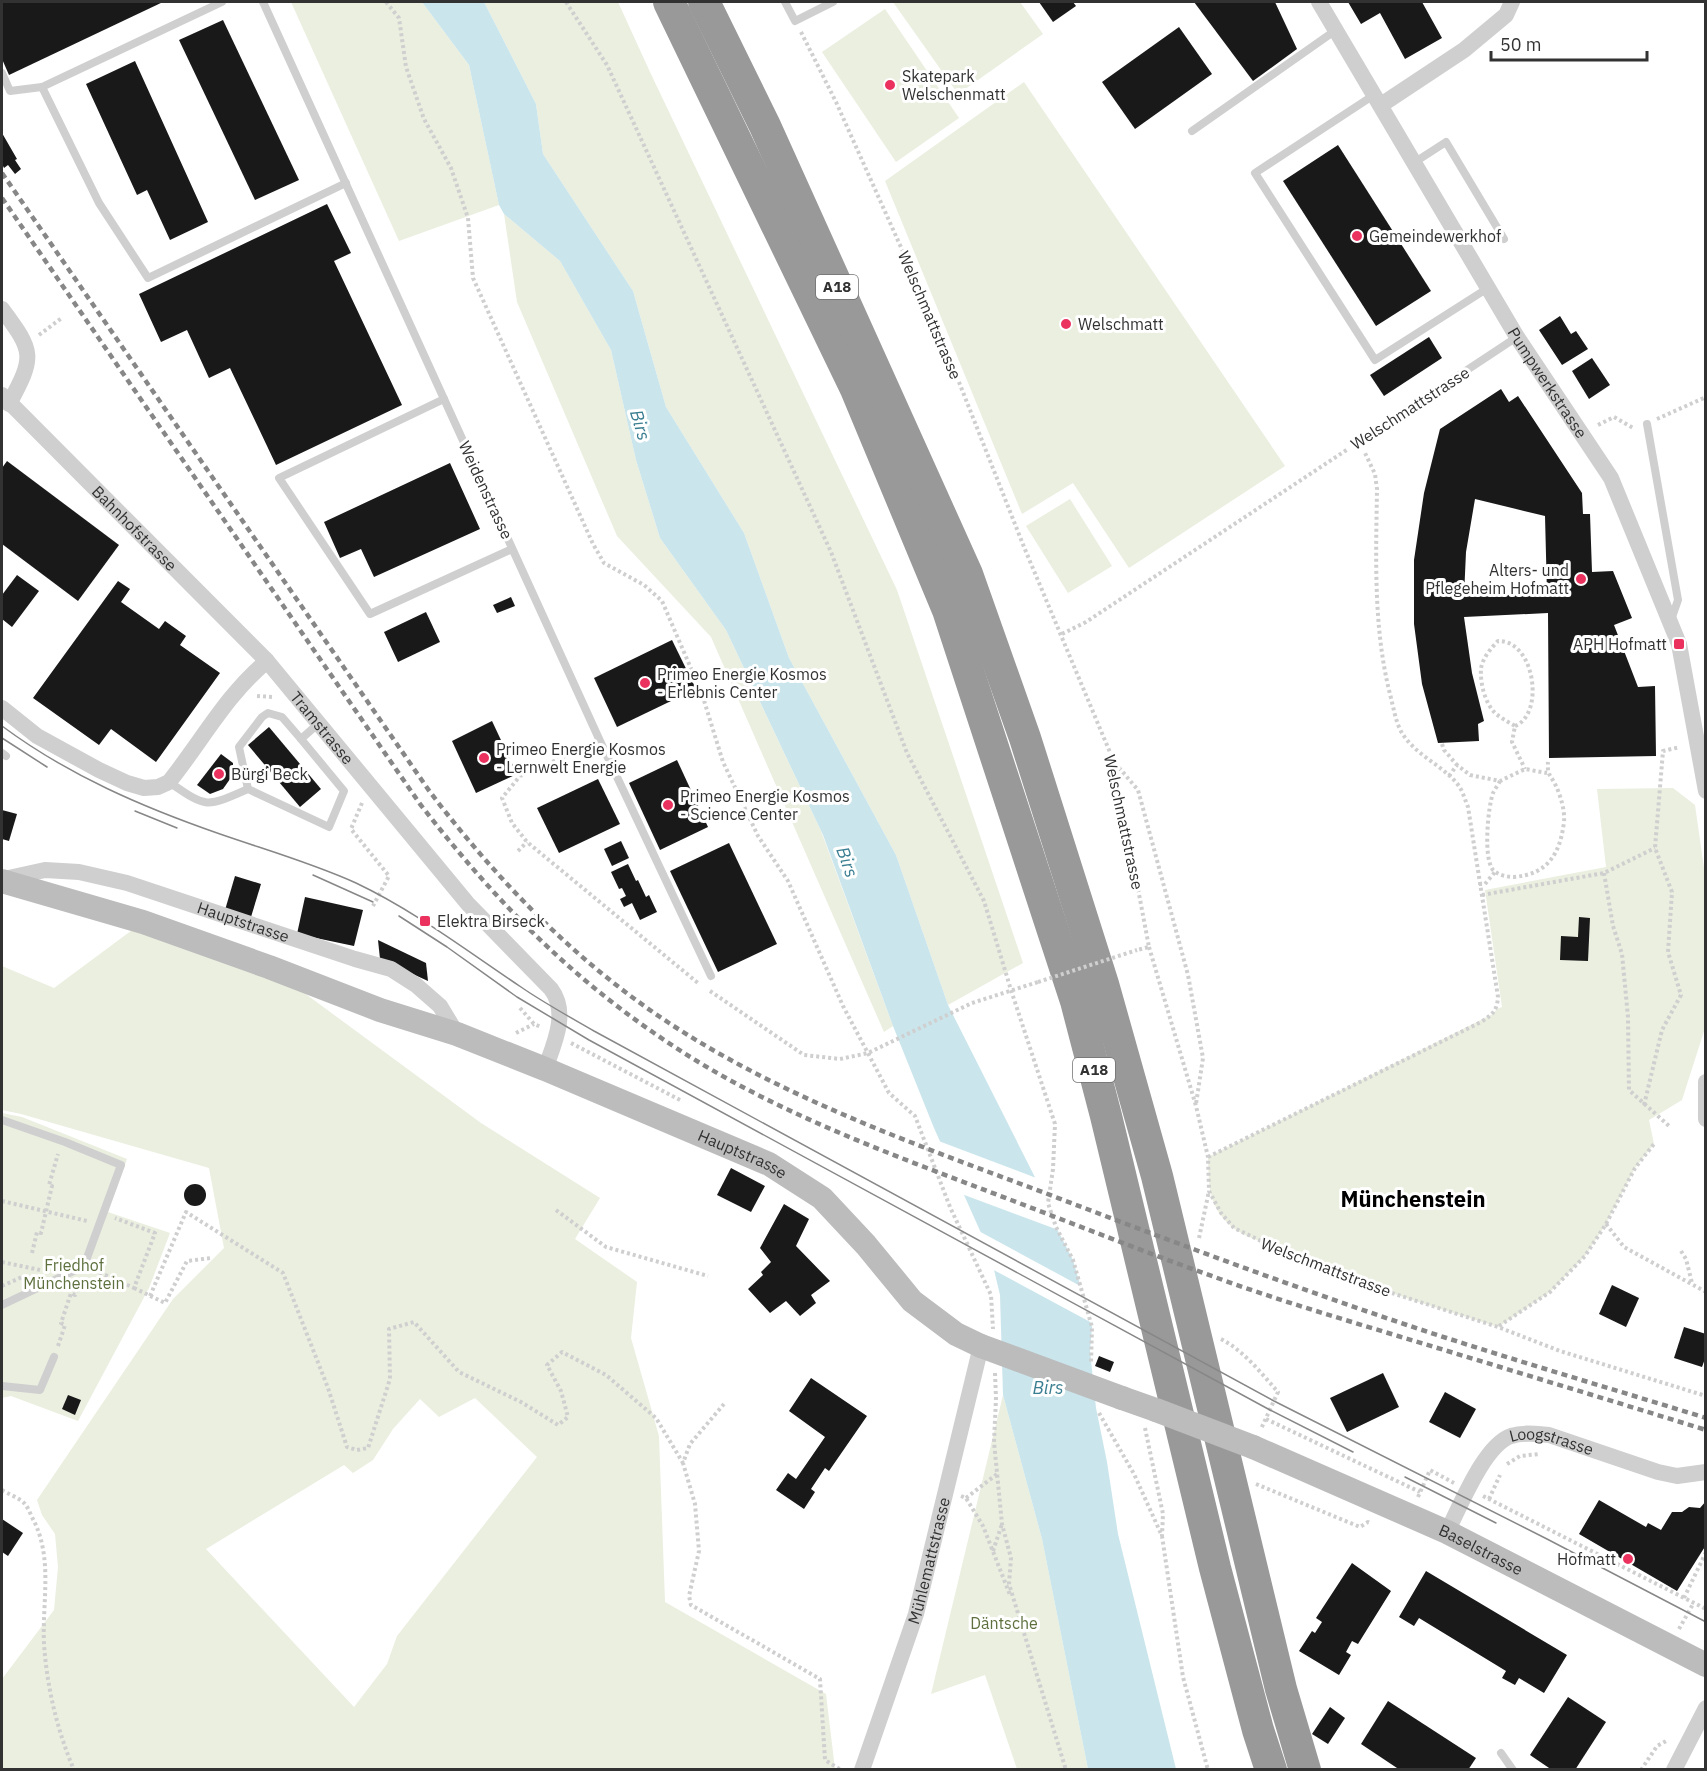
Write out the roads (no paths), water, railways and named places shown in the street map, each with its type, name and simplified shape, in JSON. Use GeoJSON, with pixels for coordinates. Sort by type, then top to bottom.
{"type":"FeatureCollection","features":[{"type":"Feature","properties":{"kind":"highway","name":"A18"},"geometry":{"type":"LineString","coordinates":[[669,2],[856,389],[948,610],[1076,1000],[1215,1568],[1258,1730],[1271,1770]]}},
{"type":"Feature","properties":{"kind":"highway","name":"A18"},"geometry":{"type":"LineString","coordinates":[[704,2],[765,126],[967,574],[1025,738],[1103,984],[1157,1176],[1281,1689],[1305,1770]]}},
{"type":"Feature","properties":{"kind":"main road","name":"Hauptstrasse"},"geometry":{"type":"LineString","coordinates":[[2,880],[143,922],[380,1010],[457,1034],[769,1164],[822,1198],[845,1221],[912,1301],[956,1334],[989,1350],[1140,1404]]}},
{"type":"Feature","properties":{"kind":"main road","name":"Baselstrasse"},"geometry":{"type":"LineString","coordinates":[[1140,1404],[1253,1447],[1411,1515],[1706,1665]]}},
{"type":"Feature","properties":{"kind":"street","name":"Pumpwerkstrasse"},"geometry":{"type":"LineString","coordinates":[[1319,2],[1517,338],[1611,478],[1679,644],[1706,791]]}},
{"type":"Feature","properties":{"kind":"street"},"geometry":{"type":"LineString","coordinates":[[1378,100],[1464,50],[1506,15],[1512,2]]}},
{"type":"Feature","properties":{"kind":"street"},"geometry":{"type":"LineString","coordinates":[[2,309],[26,344],[28,363],[21,381],[5,399]]}},
{"type":"Feature","properties":{"kind":"street","name":"Bahnhofstrasse"},"geometry":{"type":"LineString","coordinates":[[5,399],[267,661]]}},
{"type":"Feature","properties":{"kind":"street"},"geometry":{"type":"LineString","coordinates":[[2,708],[37,736],[99,770],[144,788],[158,787],[169,782],[230,697],[250,675],[267,661]]}},
{"type":"Feature","properties":{"kind":"street","name":"Tramstrasse"},"geometry":{"type":"LineString","coordinates":[[267,661],[468,904],[556,995],[559,1011],[557,1036],[545,1069]]}},
{"type":"Feature","properties":{"kind":"street","name":"Hauptstrasse"},"geometry":{"type":"LineString","coordinates":[[2,880],[45,870],[79,872],[127,883],[391,969],[416,985],[440,1006],[457,1034]]}},
{"type":"Feature","properties":{"kind":"street"},"geometry":{"type":"LineString","coordinates":[[1706,1082],[1706,1119]]}},
{"type":"Feature","properties":{"kind":"street","name":"Mühlemattstrasse"},"geometry":{"type":"LineString","coordinates":[[862,1770],[916,1614],[947,1492],[989,1350]]}},
{"type":"Feature","properties":{"kind":"street","name":"Loogstrasse"},"geometry":{"type":"LineString","coordinates":[[1447,1532],[1480,1466],[1495,1446],[1510,1436],[1530,1433],[1549,1435],[1658,1472],[1677,1476],[1706,1472]]}},
{"type":"Feature","properties":{"kind":"street"},"geometry":{"type":"LineString","coordinates":[[1674,1770],[1706,1708]]}},
{"type":"Feature","properties":{"kind":"lane"},"geometry":{"type":"LineString","coordinates":[[2,73],[10,91],[42,87],[222,2]]}},
{"type":"Feature","properties":{"kind":"lane","name":"Weidenstrasse"},"geometry":{"type":"LineString","coordinates":[[263,2],[600,741],[711,976]]}},
{"type":"Feature","properties":{"kind":"lane"},"geometry":{"type":"LineString","coordinates":[[785,2],[795,21],[833,2]]}},
{"type":"Feature","properties":{"kind":"lane"},"geometry":{"type":"LineString","coordinates":[[1192,131],[1336,30]]}},
{"type":"Feature","properties":{"kind":"lane"},"geometry":{"type":"LineString","coordinates":[[42,87],[99,203],[148,278],[346,183]]}},
{"type":"Feature","properties":{"kind":"lane"},"geometry":{"type":"LineString","coordinates":[[1378,100],[1255,173],[1375,360],[1488,288]]}},
{"type":"Feature","properties":{"kind":"lane"},"geometry":{"type":"LineString","coordinates":[[1415,162],[1446,142],[1504,239]]}},
{"type":"Feature","properties":{"kind":"lane","name":"Welschmattstrasse"},"geometry":{"type":"LineString","coordinates":[[1358,442],[1517,338]]}},
{"type":"Feature","properties":{"kind":"lane"},"geometry":{"type":"LineString","coordinates":[[444,399],[279,478],[370,614],[512,549]]}},
{"type":"Feature","properties":{"kind":"lane"},"geometry":{"type":"LineString","coordinates":[[1647,424],[1678,600],[1670,623]]}},
{"type":"Feature","properties":{"kind":"lane"},"geometry":{"type":"LineString","coordinates":[[169,782],[202,803],[219,802],[248,789],[329,827],[344,791],[282,717],[268,713],[262,717],[239,747],[248,789]]}},
{"type":"Feature","properties":{"kind":"lane"},"geometry":{"type":"LineString","coordinates":[[301,739],[319,723]]}},
{"type":"Feature","properties":{"kind":"lane"},"geometry":{"type":"LineString","coordinates":[[2,1120],[121,1165],[84,1266],[2,1305]]}},
{"type":"Feature","properties":{"kind":"lane"},"geometry":{"type":"LineString","coordinates":[[2,1386],[40,1390],[54,1357]]}},
{"type":"Feature","properties":{"kind":"lane"},"geometry":{"type":"LineString","coordinates":[[1501,1753],[1513,1770]]}},
{"type":"Feature","properties":{"kind":"water","name":"Birs"},"geometry":{"type":"Polygon","coordinates":[[[422,2],[484,2],[536,104],[543,154],[633,291],[666,407],[744,533],[789,658],[896,855],[948,1005],[1048,1203],[1056,1227],[1073,1260],[1092,1327],[1090,1351],[1096,1408],[1118,1534],[1176,1769],[1088,1769],[1042,1539],[1003,1395],[1000,1295],[990,1253],[934,1128],[893,1026],[823,835],[726,630],[660,538],[636,460],[611,350],[560,261],[504,214],[499,205],[469,65],[422,2]]]}},
{"type":"Feature","properties":{"kind":"tram line"},"geometry":{"type":"LineString","coordinates":[[2,726],[79,775],[134,801],[191,824],[323,869],[378,894],[440,932],[539,999],[594,1031],[1274,1401],[1706,1622]]}},
{"type":"Feature","properties":{"kind":"tram line"},"geometry":{"type":"LineString","coordinates":[[2,738],[47,767]]}},
{"type":"Feature","properties":{"kind":"tram line"},"geometry":{"type":"LineString","coordinates":[[135,811],[177,828]]}},
{"type":"Feature","properties":{"kind":"tram line"},"geometry":{"type":"LineString","coordinates":[[313,875],[373,902]]}},
{"type":"Feature","properties":{"kind":"tram line"},"geometry":{"type":"LineString","coordinates":[[399,916],[517,997],[589,1040],[1270,1410],[1353,1452]]}},
{"type":"Feature","properties":{"kind":"tram line"},"geometry":{"type":"LineString","coordinates":[[1405,1477],[1496,1523]]}},
{"type":"Feature","properties":{"kind":"railway"},"geometry":{"type":"LineString","coordinates":[[2,173],[430,792],[483,857],[540,918],[570,946],[635,999],[713,1050],[759,1075],[805,1098],[900,1138],[1180,1244],[1407,1325],[1706,1418]]}},
{"type":"Feature","properties":{"kind":"railway"},"geometry":{"type":"LineString","coordinates":[[2,198],[420,804],[473,869],[528,928],[588,982],[654,1033],[738,1085],[782,1107],[872,1147],[1143,1251],[1288,1302],[1706,1430]]}},
{"type":"Feature","properties":{"kind":"place","name":"Skatepark Welschenmatt"},"geometry":{"type":"Point","coordinates":[890,85]}},
{"type":"Feature","properties":{"kind":"place","name":"Gemeindewerkhof"},"geometry":{"type":"Point","coordinates":[1357,236]}},
{"type":"Feature","properties":{"kind":"place","name":"Welschmatt"},"geometry":{"type":"Point","coordinates":[1066,324]}},
{"type":"Feature","properties":{"kind":"place","name":"Alters- und Pflegeheim Hofmatt"},"geometry":{"type":"Point","coordinates":[1581,579]}},
{"type":"Feature","properties":{"kind":"place","name":"APH Hofmatt"},"geometry":{"type":"Point","coordinates":[1679,644]}},
{"type":"Feature","properties":{"kind":"place","name":"Primeo Energie Kosmos - Erlebnis Center"},"geometry":{"type":"Point","coordinates":[645,683]}},
{"type":"Feature","properties":{"kind":"place","name":"Primeo Energie Kosmos - Lernwelt Energie"},"geometry":{"type":"Point","coordinates":[484,758]}},
{"type":"Feature","properties":{"kind":"place","name":"Bürgi Beck"},"geometry":{"type":"Point","coordinates":[219,774]}},
{"type":"Feature","properties":{"kind":"place","name":"Primeo Energie Kosmos - Science Center"},"geometry":{"type":"Point","coordinates":[668,805]}},
{"type":"Feature","properties":{"kind":"place","name":"Elektra Birseck"},"geometry":{"type":"Point","coordinates":[425,921]}},
{"type":"Feature","properties":{"kind":"place","name":"Hofmatt"},"geometry":{"type":"Point","coordinates":[1628,1559]}},
{"type":"Feature","properties":{"kind":"district","name":"Münchenstein"},"geometry":{"type":"Point","coordinates":[1413,1199]}},
{"type":"Feature","properties":{"kind":"park label","name":"Friedhof Münchenstein"},"geometry":{"type":"Point","coordinates":[74,1274]}},
{"type":"Feature","properties":{"kind":"park label","name":"Däntsche"},"geometry":{"type":"Point","coordinates":[1004,1623]}}]}
